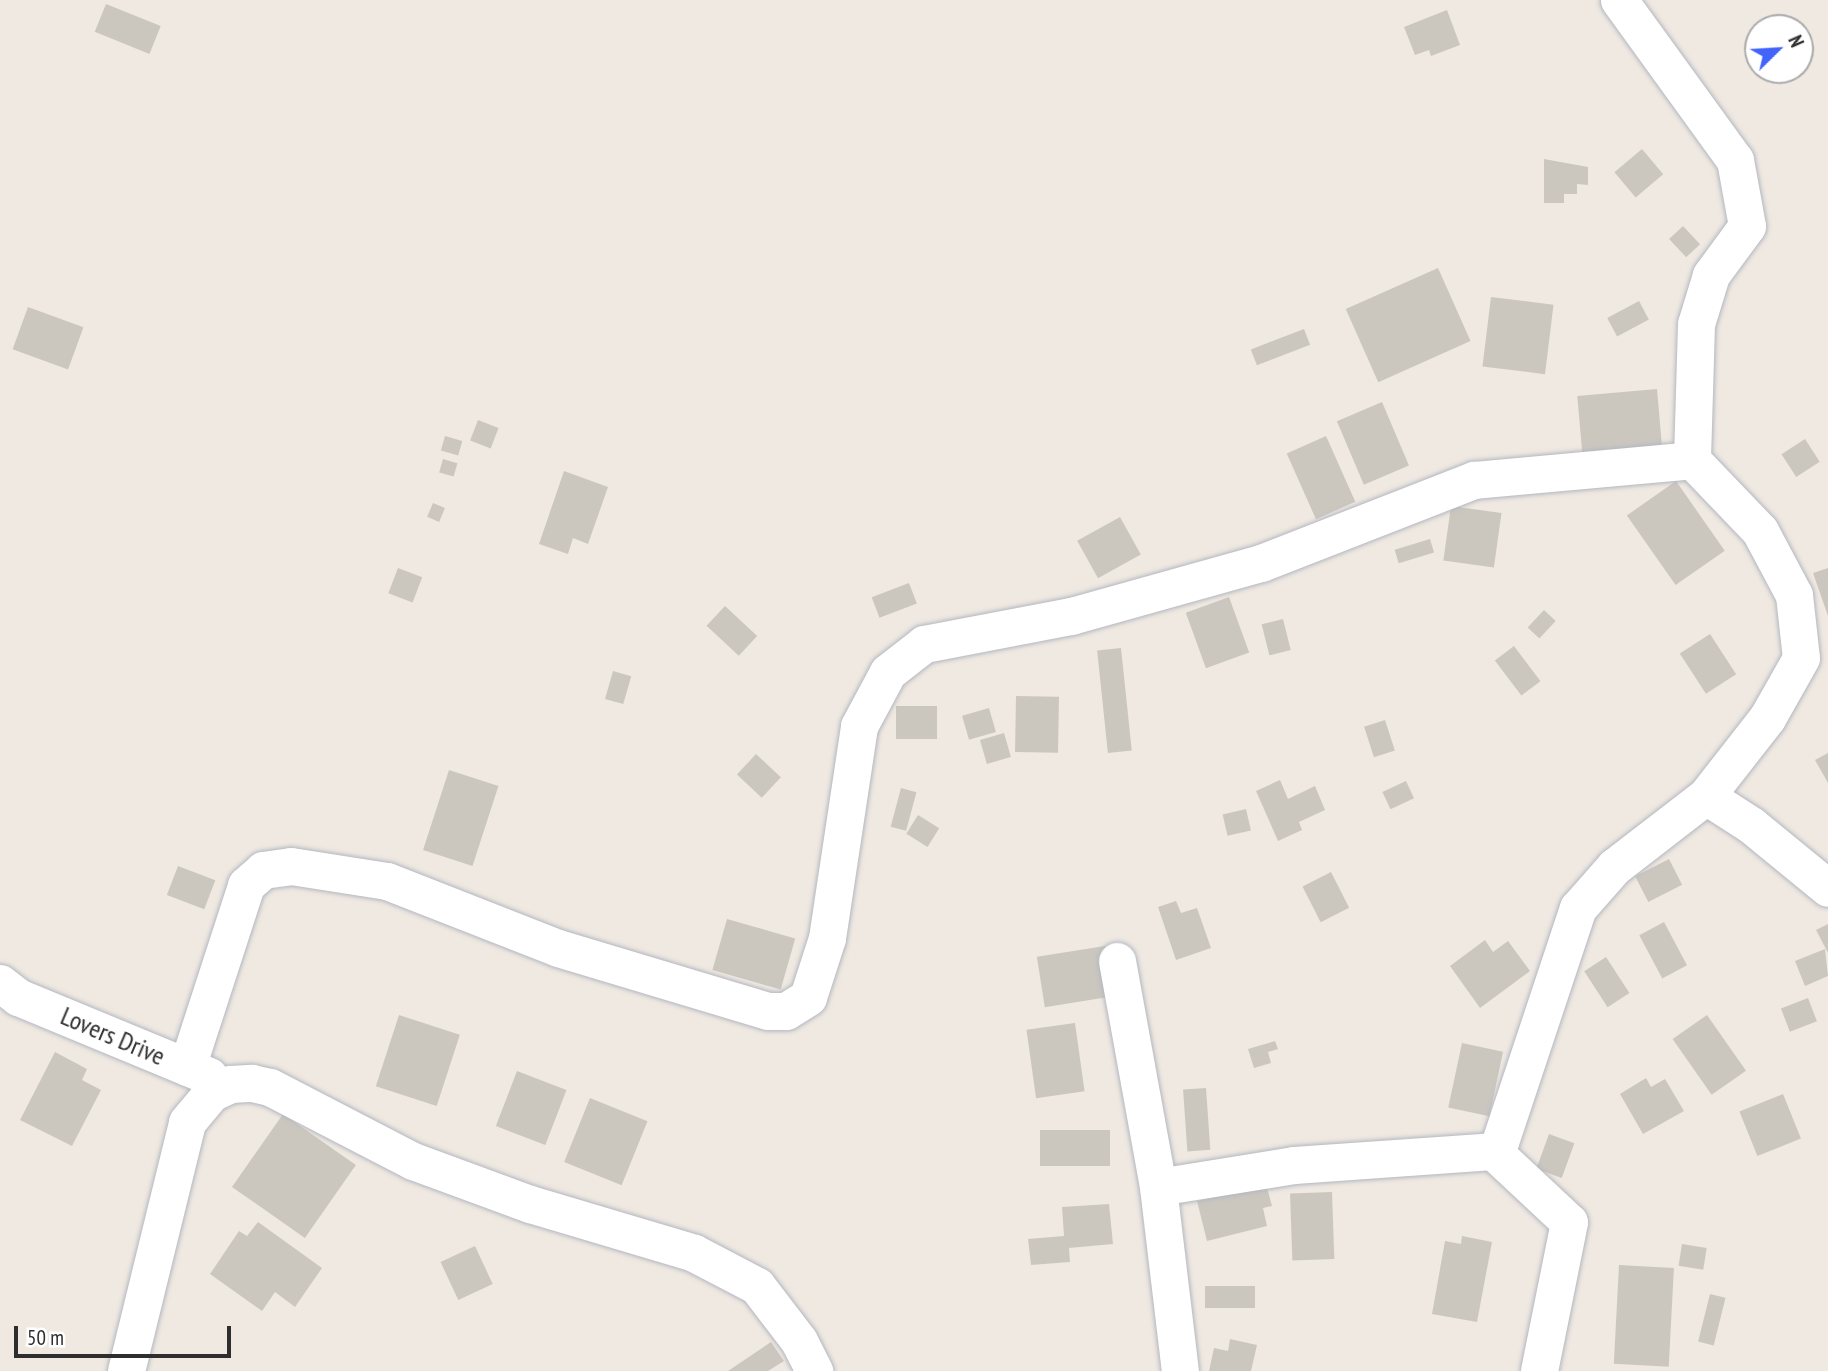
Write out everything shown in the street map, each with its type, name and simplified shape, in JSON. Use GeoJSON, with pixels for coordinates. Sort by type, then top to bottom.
{"type":"FeatureCollection","features":[{"type":"Feature","properties":{"kind":"street"},"geometry":{"type":"LineString","coordinates":[[1493,1151],[1500,1142],[1578,908],[1614,867],[1706,796],[1767,718],[1801,658],[1794,594],[1766,542],[1692,460],[1696,324],[1711,275],[1746,226],[1735,160],[1619,0]]}},
{"type":"Feature","properties":{"kind":"street"},"geometry":{"type":"LineString","coordinates":[[187,1068],[246,885],[263,870],[291,866],[387,881],[558,948],[768,1011],[786,1011],[808,998],[827,938],[859,726],[888,672],[924,645],[1071,616],[1261,563],[1474,480],[1692,460]]}},
{"type":"Feature","properties":{"kind":"street"},"geometry":{"type":"LineString","coordinates":[[1706,796],[1751,825],[1828,888]]}},
{"type":"Feature","properties":{"kind":"street"},"geometry":{"type":"LineString","coordinates":[[1117,961],[1158,1186],[1180,1371]]}},
{"type":"Feature","properties":{"kind":"street","name":"Lovers Drive"},"geometry":{"type":"LineString","coordinates":[[0,983],[18,997],[187,1068],[230,1084],[270,1087],[413,1161],[530,1204],[694,1252],[757,1286],[799,1341],[814,1371]]}},
{"type":"Feature","properties":{"kind":"street"},"geometry":{"type":"LineString","coordinates":[[126,1371],[187,1122],[211,1093],[230,1084]]}},
{"type":"Feature","properties":{"kind":"street"},"geometry":{"type":"LineString","coordinates":[[1158,1186],[1280,1166],[1493,1151],[1569,1222],[1539,1371]]}},
{"type":"Feature","properties":{"kind":"building"},"geometry":{"type":"Polygon","coordinates":[[[106,4],[161,26],[149,54],[95,32],[106,4]]]}},
{"type":"Feature","properties":{"kind":"building"},"geometry":{"type":"Polygon","coordinates":[[[1447,10],[1460,45],[1431,56],[1429,50],[1415,55],[1404,27],[1447,10]]]}},
{"type":"Feature","properties":{"kind":"building"},"geometry":{"type":"Polygon","coordinates":[[[1642,149],[1663,174],[1636,197],[1614,172],[1642,149]]]}},
{"type":"Feature","properties":{"kind":"building"},"geometry":{"type":"Polygon","coordinates":[[[1544,159],[1588,167],[1588,185],[1577,184],[1577,194],[1564,194],[1564,203],[1544,203],[1544,159]]]}},
{"type":"Feature","properties":{"kind":"building"},"geometry":{"type":"Polygon","coordinates":[[[1683,226],[1700,244],[1686,257],[1669,239],[1683,226]]]}},
{"type":"Feature","properties":{"kind":"building"},"geometry":{"type":"Polygon","coordinates":[[[1438,268],[1471,341],[1378,382],[1346,309],[1438,268]]]}},
{"type":"Feature","properties":{"kind":"building"},"geometry":{"type":"Polygon","coordinates":[[[1491,297],[1554,305],[1545,374],[1482,366],[1491,297]]]}},
{"type":"Feature","properties":{"kind":"building"},"geometry":{"type":"Polygon","coordinates":[[[1639,301],[1649,320],[1617,336],[1607,318],[1639,301]]]}},
{"type":"Feature","properties":{"kind":"building"},"geometry":{"type":"Polygon","coordinates":[[[28,307],[83,327],[68,369],[13,349],[28,307]]]}},
{"type":"Feature","properties":{"kind":"building"},"geometry":{"type":"Polygon","coordinates":[[[1304,329],[1310,345],[1257,365],[1251,349],[1304,329]]]}},
{"type":"Feature","properties":{"kind":"building"},"geometry":{"type":"Polygon","coordinates":[[[1657,389],[1663,458],[1583,465],[1577,396],[1657,389]]]}},
{"type":"Feature","properties":{"kind":"building"},"geometry":{"type":"Polygon","coordinates":[[[1382,402],[1409,466],[1364,485],[1337,421],[1382,402]]]}},
{"type":"Feature","properties":{"kind":"building"},"geometry":{"type":"Polygon","coordinates":[[[478,420],[499,428],[491,448],[470,441],[478,420]]]}},
{"type":"Feature","properties":{"kind":"building"},"geometry":{"type":"Polygon","coordinates":[[[445,436],[462,441],[458,455],[441,450],[445,436]]]}},
{"type":"Feature","properties":{"kind":"building"},"geometry":{"type":"Polygon","coordinates":[[[1326,436],[1355,502],[1316,519],[1287,453],[1326,436]]]}},
{"type":"Feature","properties":{"kind":"building"},"geometry":{"type":"Polygon","coordinates":[[[1805,439],[1820,462],[1796,477],[1782,454],[1805,439]]]}},
{"type":"Feature","properties":{"kind":"building"},"geometry":{"type":"Polygon","coordinates":[[[443,459],[457,463],[454,477],[439,472],[443,459]]]}},
{"type":"Feature","properties":{"kind":"building"},"geometry":{"type":"Polygon","coordinates":[[[564,471],[608,487],[588,544],[573,538],[568,554],[539,544],[564,471]]]}},
{"type":"Feature","properties":{"kind":"building"},"geometry":{"type":"Polygon","coordinates":[[[1676,481],[1725,551],[1676,585],[1627,515],[1676,481]]]}},
{"type":"Feature","properties":{"kind":"building"},"geometry":{"type":"Polygon","coordinates":[[[433,503],[445,508],[439,522],[427,517],[433,503]]]}},
{"type":"Feature","properties":{"kind":"building"},"geometry":{"type":"Polygon","coordinates":[[[1451,506],[1502,513],[1494,568],[1443,560],[1451,506]]]}},
{"type":"Feature","properties":{"kind":"building"},"geometry":{"type":"Polygon","coordinates":[[[1120,517],[1141,555],[1098,578],[1077,541],[1120,517]]]}},
{"type":"Feature","properties":{"kind":"building"},"geometry":{"type":"Polygon","coordinates":[[[1430,539],[1434,552],[1399,563],[1395,550],[1430,539]]]}},
{"type":"Feature","properties":{"kind":"building"},"geometry":{"type":"Polygon","coordinates":[[[398,568],[422,577],[413,603],[388,593],[398,568]]]}},
{"type":"Feature","properties":{"kind":"building"},"geometry":{"type":"Polygon","coordinates":[[[1828,568],[1828,616],[1813,573],[1828,568]]]}},
{"type":"Feature","properties":{"kind":"building"},"geometry":{"type":"Polygon","coordinates":[[[909,583],[917,604],[880,618],[872,597],[909,583]]]}},
{"type":"Feature","properties":{"kind":"building"},"geometry":{"type":"Polygon","coordinates":[[[1229,597],[1249,652],[1206,668],[1186,613],[1229,597]]]}},
{"type":"Feature","properties":{"kind":"building"},"geometry":{"type":"Polygon","coordinates":[[[725,606],[757,636],[739,656],[707,626],[725,606]]]}},
{"type":"Feature","properties":{"kind":"building"},"geometry":{"type":"Polygon","coordinates":[[[1544,610],[1556,621],[1539,638],[1528,628],[1544,610]]]}},
{"type":"Feature","properties":{"kind":"building"},"geometry":{"type":"Polygon","coordinates":[[[1283,619],[1291,650],[1269,655],[1262,624],[1283,619]]]}},
{"type":"Feature","properties":{"kind":"building"},"geometry":{"type":"Polygon","coordinates":[[[1710,634],[1736,674],[1706,694],[1680,654],[1710,634]]]}},
{"type":"Feature","properties":{"kind":"building"},"geometry":{"type":"Polygon","coordinates":[[[1514,646],[1540,681],[1521,696],[1495,660],[1514,646]]]}},
{"type":"Feature","properties":{"kind":"building"},"geometry":{"type":"Polygon","coordinates":[[[1121,648],[1132,750],[1108,753],[1097,651],[1121,648]]]}},
{"type":"Feature","properties":{"kind":"building"},"geometry":{"type":"Polygon","coordinates":[[[613,671],[631,676],[623,704],[605,699],[613,671]]]}},
{"type":"Feature","properties":{"kind":"building"},"geometry":{"type":"Polygon","coordinates":[[[1016,696],[1059,697],[1058,753],[1015,752],[1016,696]]]}},
{"type":"Feature","properties":{"kind":"building"},"geometry":{"type":"Polygon","coordinates":[[[896,706],[937,706],[937,739],[896,739],[896,706]]]}},
{"type":"Feature","properties":{"kind":"building"},"geometry":{"type":"Polygon","coordinates":[[[989,708],[996,732],[969,740],[962,716],[989,708]]]}},
{"type":"Feature","properties":{"kind":"building"},"geometry":{"type":"Polygon","coordinates":[[[1385,720],[1395,750],[1374,757],[1364,727],[1385,720]]]}},
{"type":"Feature","properties":{"kind":"building"},"geometry":{"type":"Polygon","coordinates":[[[1004,733],[1011,757],[987,764],[980,740],[1004,733]]]}},
{"type":"Feature","properties":{"kind":"building"},"geometry":{"type":"Polygon","coordinates":[[[1828,753],[1828,783],[1815,760],[1828,753]]]}},
{"type":"Feature","properties":{"kind":"building"},"geometry":{"type":"Polygon","coordinates":[[[756,754],[781,777],[762,798],[737,774],[756,754]]]}},
{"type":"Feature","properties":{"kind":"building"},"geometry":{"type":"Polygon","coordinates":[[[449,770],[498,786],[472,866],[423,850],[449,770]]]}},
{"type":"Feature","properties":{"kind":"building"},"geometry":{"type":"Polygon","coordinates":[[[1280,780],[1288,799],[1315,786],[1325,810],[1299,822],[1302,830],[1278,841],[1256,791],[1280,780]]]}},
{"type":"Feature","properties":{"kind":"building"},"geometry":{"type":"Polygon","coordinates":[[[1406,781],[1414,798],[1390,809],[1382,792],[1406,781]]]}},
{"type":"Feature","properties":{"kind":"building"},"geometry":{"type":"Polygon","coordinates":[[[901,788],[916,792],[906,831],[891,827],[901,788]]]}},
{"type":"Feature","properties":{"kind":"building"},"geometry":{"type":"Polygon","coordinates":[[[1246,809],[1251,830],[1228,836],[1223,814],[1246,809]]]}},
{"type":"Feature","properties":{"kind":"building"},"geometry":{"type":"Polygon","coordinates":[[[918,815],[939,828],[928,847],[906,834],[918,815]]]}},
{"type":"Feature","properties":{"kind":"building"},"geometry":{"type":"Polygon","coordinates":[[[1669,859],[1682,885],[1648,902],[1635,876],[1669,859]]]}},
{"type":"Feature","properties":{"kind":"building"},"geometry":{"type":"Polygon","coordinates":[[[178,866],[215,880],[204,909],[167,895],[178,866]]]}},
{"type":"Feature","properties":{"kind":"building"},"geometry":{"type":"Polygon","coordinates":[[[1331,872],[1349,908],[1321,922],[1302,887],[1331,872]]]}},
{"type":"Feature","properties":{"kind":"building"},"geometry":{"type":"Polygon","coordinates":[[[1176,901],[1181,913],[1197,908],[1211,948],[1176,960],[1158,907],[1176,901]]]}},
{"type":"Feature","properties":{"kind":"building"},"geometry":{"type":"Polygon","coordinates":[[[727,919],[795,939],[781,990],[712,970],[727,919]]]}},
{"type":"Feature","properties":{"kind":"building"},"geometry":{"type":"Polygon","coordinates":[[[1664,922],[1687,965],[1662,978],[1639,935],[1664,922]]]}},
{"type":"Feature","properties":{"kind":"building"},"geometry":{"type":"Polygon","coordinates":[[[1828,924],[1828,953],[1816,930],[1828,924]]]}},
{"type":"Feature","properties":{"kind":"building"},"geometry":{"type":"Polygon","coordinates":[[[1485,940],[1493,952],[1508,941],[1530,971],[1480,1008],[1450,966],[1485,940]]]}},
{"type":"Feature","properties":{"kind":"building"},"geometry":{"type":"Polygon","coordinates":[[[1105,946],[1113,996],[1045,1007],[1037,957],[1105,946]]]}},
{"type":"Feature","properties":{"kind":"building"},"geometry":{"type":"Polygon","coordinates":[[[1825,949],[1828,976],[1805,986],[1795,961],[1825,949]]]}},
{"type":"Feature","properties":{"kind":"building"},"geometry":{"type":"Polygon","coordinates":[[[1606,957],[1629,993],[1608,1007],[1584,971],[1606,957]]]}},
{"type":"Feature","properties":{"kind":"building"},"geometry":{"type":"Polygon","coordinates":[[[1808,998],[1817,1021],[1790,1032],[1781,1008],[1808,998]]]}},
{"type":"Feature","properties":{"kind":"building"},"geometry":{"type":"Polygon","coordinates":[[[399,1015],[460,1035],[437,1106],[376,1086],[399,1015]]]}},
{"type":"Feature","properties":{"kind":"building"},"geometry":{"type":"Polygon","coordinates":[[[1707,1015],[1746,1071],[1712,1095],[1673,1039],[1707,1015]]]}},
{"type":"Feature","properties":{"kind":"building"},"geometry":{"type":"Polygon","coordinates":[[[1075,1023],[1085,1091],[1036,1098],[1026,1030],[1075,1023]]]}},
{"type":"Feature","properties":{"kind":"building"},"geometry":{"type":"Polygon","coordinates":[[[1275,1041],[1278,1049],[1268,1052],[1271,1063],[1254,1068],[1248,1049],[1275,1041]]]}},
{"type":"Feature","properties":{"kind":"building"},"geometry":{"type":"Polygon","coordinates":[[[1462,1043],[1503,1052],[1489,1116],[1448,1108],[1462,1043]]]}},
{"type":"Feature","properties":{"kind":"building"},"geometry":{"type":"Polygon","coordinates":[[[55,1052],[87,1069],[82,1080],[101,1090],[72,1146],[20,1120],[55,1052]]]}},
{"type":"Feature","properties":{"kind":"building"},"geometry":{"type":"Polygon","coordinates":[[[517,1071],[566,1090],[545,1145],[496,1126],[517,1071]]]}},
{"type":"Feature","properties":{"kind":"building"},"geometry":{"type":"Polygon","coordinates":[[[1646,1078],[1651,1087],[1665,1079],[1684,1111],[1643,1134],[1620,1094],[1646,1078]]]}},
{"type":"Feature","properties":{"kind":"building"},"geometry":{"type":"Polygon","coordinates":[[[1206,1088],[1210,1150],[1187,1151],[1183,1090],[1206,1088]]]}},
{"type":"Feature","properties":{"kind":"building"},"geometry":{"type":"Polygon","coordinates":[[[1783,1094],[1801,1139],[1757,1156],[1739,1112],[1783,1094]]]}},
{"type":"Feature","properties":{"kind":"building"},"geometry":{"type":"Polygon","coordinates":[[[590,1098],[647,1121],[622,1185],[564,1162],[590,1098]]]}},
{"type":"Feature","properties":{"kind":"building"},"geometry":{"type":"Polygon","coordinates":[[[283,1114],[356,1165],[305,1238],[232,1187],[283,1114]]]}},
{"type":"Feature","properties":{"kind":"building"},"geometry":{"type":"Polygon","coordinates":[[[1040,1130],[1110,1130],[1110,1166],[1040,1166],[1040,1130]]]}},
{"type":"Feature","properties":{"kind":"building"},"geometry":{"type":"Polygon","coordinates":[[[1549,1134],[1574,1143],[1562,1178],[1536,1169],[1549,1134]]]}},
{"type":"Feature","properties":{"kind":"building"},"geometry":{"type":"Polygon","coordinates":[[[1266,1184],[1272,1206],[1263,1208],[1267,1226],[1207,1241],[1197,1201],[1266,1184]]]}},
{"type":"Feature","properties":{"kind":"building"},"geometry":{"type":"Polygon","coordinates":[[[1332,1192],[1334,1259],[1292,1260],[1290,1193],[1332,1192]]]}},
{"type":"Feature","properties":{"kind":"building"},"geometry":{"type":"Polygon","coordinates":[[[1109,1204],[1113,1244],[1069,1248],[1070,1262],[1031,1265],[1028,1239],[1064,1236],[1062,1207],[1109,1204]]]}},
{"type":"Feature","properties":{"kind":"building"},"geometry":{"type":"Polygon","coordinates":[[[258,1222],[322,1268],[295,1307],[275,1292],[262,1311],[210,1274],[239,1231],[247,1236],[258,1222]]]}},
{"type":"Feature","properties":{"kind":"building"},"geometry":{"type":"Polygon","coordinates":[[[1462,1236],[1492,1242],[1477,1322],[1432,1314],[1445,1241],[1461,1244],[1462,1236]]]}},
{"type":"Feature","properties":{"kind":"building"},"geometry":{"type":"Polygon","coordinates":[[[1682,1244],[1707,1248],[1703,1270],[1679,1266],[1682,1244]]]}},
{"type":"Feature","properties":{"kind":"building"},"geometry":{"type":"Polygon","coordinates":[[[475,1246],[493,1284],[458,1300],[441,1262],[475,1246]]]}},
{"type":"Feature","properties":{"kind":"building"},"geometry":{"type":"Polygon","coordinates":[[[1619,1265],[1674,1268],[1669,1367],[1614,1364],[1619,1265]]]}},
{"type":"Feature","properties":{"kind":"building"},"geometry":{"type":"Polygon","coordinates":[[[1205,1286],[1255,1286],[1255,1308],[1205,1308],[1205,1286]]]}},
{"type":"Feature","properties":{"kind":"building"},"geometry":{"type":"Polygon","coordinates":[[[1710,1294],[1726,1298],[1714,1345],[1698,1342],[1710,1294]]]}},
{"type":"Feature","properties":{"kind":"building"},"geometry":{"type":"Polygon","coordinates":[[[1230,1339],[1257,1345],[1251,1371],[1209,1371],[1214,1348],[1228,1351],[1230,1339]]]}},
{"type":"Feature","properties":{"kind":"building"},"geometry":{"type":"Polygon","coordinates":[[[771,1342],[784,1361],[768,1371],[728,1371],[771,1342]]]}}]}
